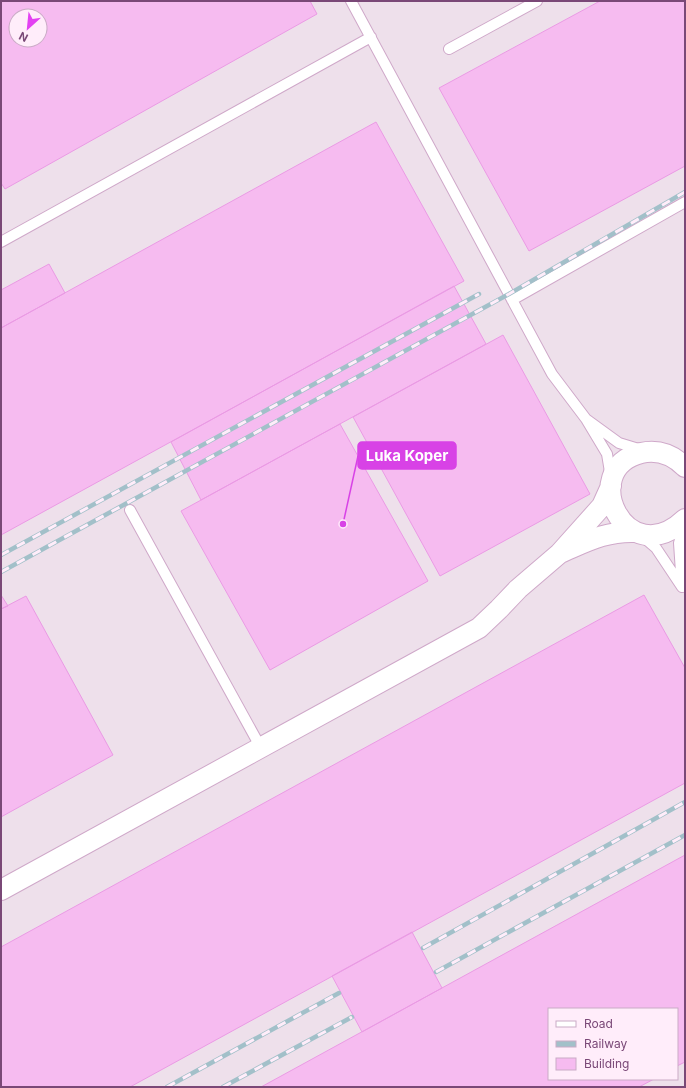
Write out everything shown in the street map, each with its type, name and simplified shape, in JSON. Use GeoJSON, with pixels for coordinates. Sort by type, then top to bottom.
{"type":"FeatureCollection","features":[{"type":"Feature","properties":{"kind":"street"},"geometry":{"type":"LineString","coordinates":[[1,890],[479,628],[518,588],[560,553],[602,506],[615,473],[623,462],[635,455],[648,451],[661,452],[682,462]]}},
{"type":"Feature","properties":{"kind":"street"},"geometry":{"type":"LineString","coordinates":[[611,486],[611,500],[615,513],[624,524],[635,532]]}},
{"type":"Feature","properties":{"kind":"street"},"geometry":{"type":"LineString","coordinates":[[560,553],[602,535],[619,531],[649,535],[663,534],[675,528],[685,520]]}},
{"type":"Feature","properties":{"kind":"lane"},"geometry":{"type":"LineString","coordinates":[[351,1],[552,374],[586,419],[607,454],[611,486]]}},
{"type":"Feature","properties":{"kind":"lane"},"geometry":{"type":"LineString","coordinates":[[449,49],[537,1]]}},
{"type":"Feature","properties":{"kind":"lane"},"geometry":{"type":"LineString","coordinates":[[1,242],[371,37]]}},
{"type":"Feature","properties":{"kind":"lane"},"geometry":{"type":"LineString","coordinates":[[512,300],[685,202]]}},
{"type":"Feature","properties":{"kind":"lane"},"geometry":{"type":"LineString","coordinates":[[586,419],[619,443],[648,451]]}},
{"type":"Feature","properties":{"kind":"lane"},"geometry":{"type":"LineString","coordinates":[[130,510],[261,748]]}},
{"type":"Feature","properties":{"kind":"lane"},"geometry":{"type":"LineString","coordinates":[[683,591],[679,543],[685,520]]}},
{"type":"Feature","properties":{"kind":"lane"},"geometry":{"type":"LineString","coordinates":[[635,532],[647,539],[656,548],[683,591]]}},
{"type":"Feature","properties":{"kind":"shaded area"},"geometry":{"type":"Polygon","coordinates":[[[1,1],[685,1],[685,1087],[1,1087],[1,1]]]}},
{"type":"Feature","properties":{"kind":"building"},"geometry":{"type":"Polygon","coordinates":[[[1,1],[310,1],[317,14],[5,189],[1,183],[1,1]]]}},
{"type":"Feature","properties":{"kind":"building"},"geometry":{"type":"Polygon","coordinates":[[[600,1],[685,1],[685,166],[529,251],[439,88],[600,1]]]}},
{"type":"Feature","properties":{"kind":"building"},"geometry":{"type":"Polygon","coordinates":[[[376,122],[464,281],[1,535],[1,328],[376,122]]]}},
{"type":"Feature","properties":{"kind":"building"},"geometry":{"type":"Polygon","coordinates":[[[49,264],[65,293],[1,328],[1,290],[49,264]]]}},
{"type":"Feature","properties":{"kind":"building"},"geometry":{"type":"Polygon","coordinates":[[[454,286],[486,344],[201,500],[171,442],[454,286]]]}},
{"type":"Feature","properties":{"kind":"building"},"geometry":{"type":"Polygon","coordinates":[[[503,335],[590,494],[440,576],[353,417],[503,335]]]}},
{"type":"Feature","properties":{"kind":"building"},"geometry":{"type":"Polygon","coordinates":[[[340,424],[428,581],[270,670],[181,511],[340,424]]]}},
{"type":"Feature","properties":{"kind":"building"},"geometry":{"type":"Polygon","coordinates":[[[1,595],[8,606],[1,609],[1,595]]]}},
{"type":"Feature","properties":{"kind":"building"},"geometry":{"type":"Polygon","coordinates":[[[644,595],[685,668],[685,783],[130,1087],[1,1087],[1,947],[644,595]]]}},
{"type":"Feature","properties":{"kind":"building"},"geometry":{"type":"Polygon","coordinates":[[[26,596],[113,755],[1,817],[1,609],[26,596]]]}},
{"type":"Feature","properties":{"kind":"building"},"geometry":{"type":"Polygon","coordinates":[[[685,855],[685,1062],[678,1066],[678,1008],[548,1008],[548,1080],[652,1080],[639,1087],[261,1087],[685,855]]]}},
{"type":"Feature","properties":{"kind":"building"},"geometry":{"type":"Polygon","coordinates":[[[412,932],[442,988],[362,1032],[332,976],[412,932]]]}},
{"type":"Feature","properties":{"kind":"railway"},"geometry":{"type":"LineString","coordinates":[[1,572],[509,294],[685,192]]}},
{"type":"Feature","properties":{"kind":"railway"},"geometry":{"type":"LineString","coordinates":[[1,555],[479,294]]}},
{"type":"Feature","properties":{"kind":"railway"},"geometry":{"type":"LineString","coordinates":[[423,948],[685,802]]}},
{"type":"Feature","properties":{"kind":"railway"},"geometry":{"type":"LineString","coordinates":[[436,972],[685,835]]}},
{"type":"Feature","properties":{"kind":"railway"},"geometry":{"type":"LineString","coordinates":[[167,1087],[339,993]]}},
{"type":"Feature","properties":{"kind":"railway"},"geometry":{"type":"LineString","coordinates":[[223,1087],[352,1017]]}},
{"type":"Feature","properties":{"kind":"place","name":"Luka Koper"},"geometry":{"type":"Point","coordinates":[343,524]}}]}
